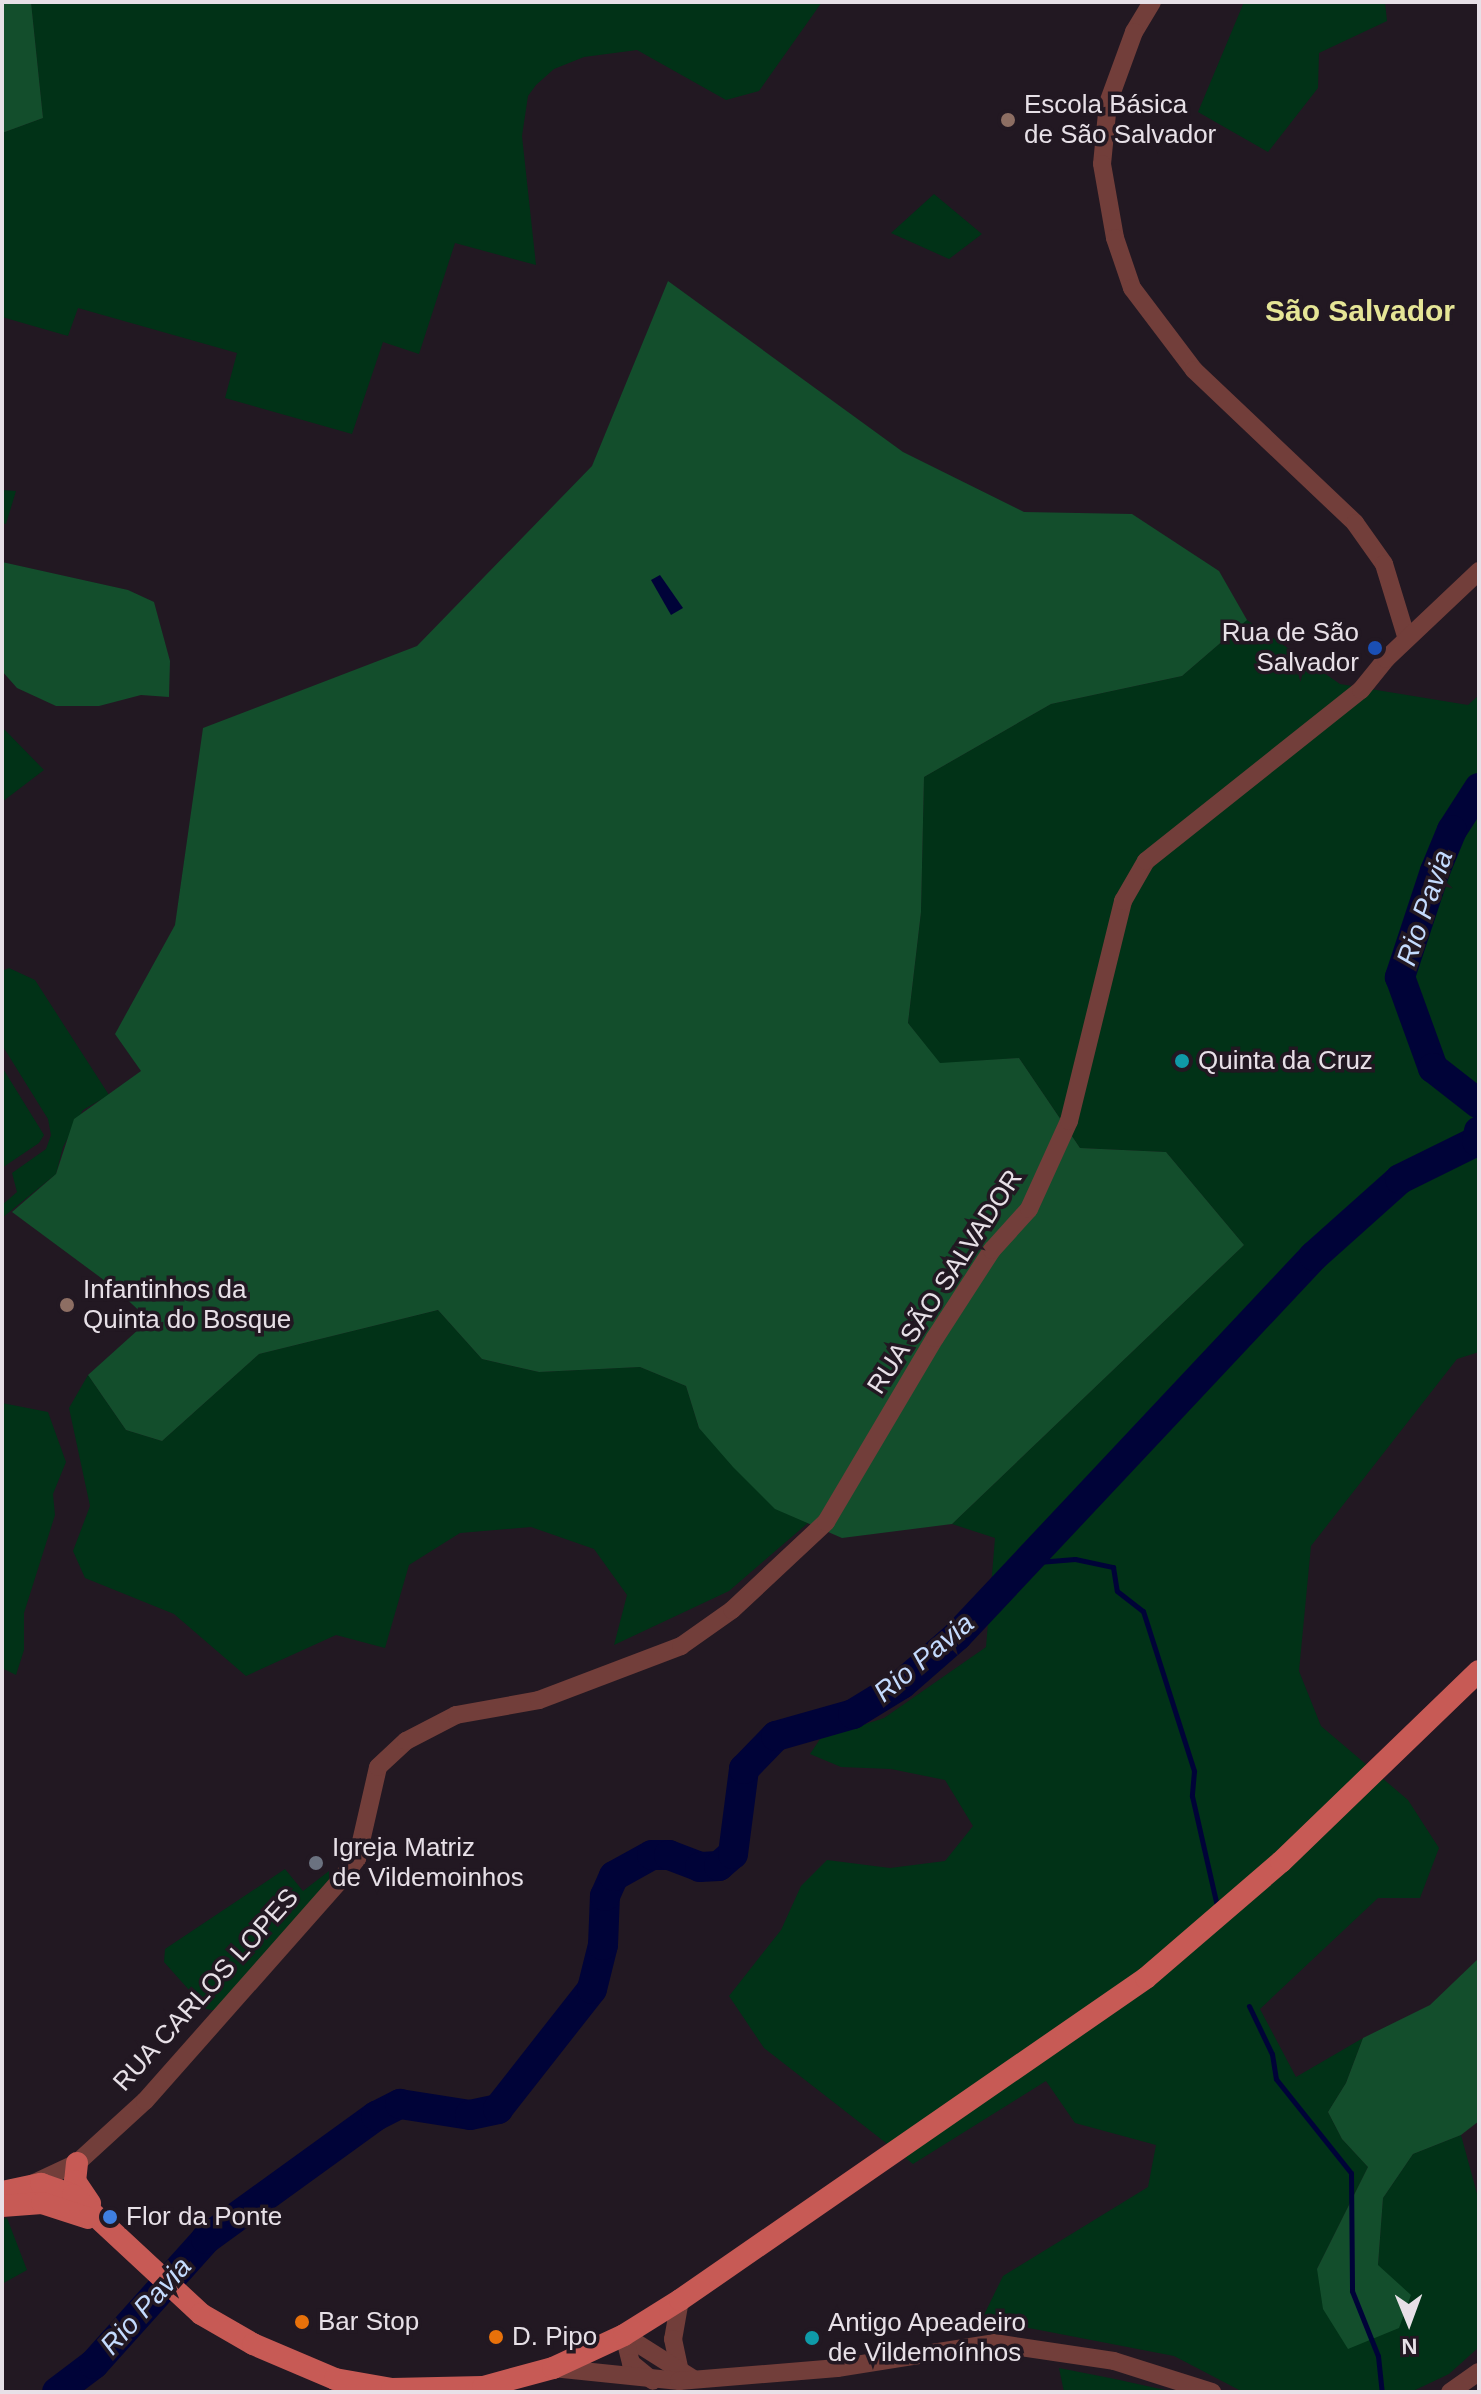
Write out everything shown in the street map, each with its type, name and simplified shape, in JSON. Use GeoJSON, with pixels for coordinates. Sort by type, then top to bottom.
{"type":"FeatureCollection","features":[{"type":"Feature","properties":{"kind":"main road"},"geometry":{"type":"LineString","coordinates":[[2,2192],[38,2186],[73,2195],[196,2310],[253,2344],[335,2379],[392,2389],[483,2387],[553,2368],[624,2335],[680,2300],[1014,2071],[1204,1933],[1479,1671]]}},
{"type":"Feature","properties":{"kind":"main road"},"geometry":{"type":"LineString","coordinates":[[2,2205],[77,2163],[78,2187],[120,2236]]}},
{"type":"Feature","properties":{"kind":"main road"},"geometry":{"type":"LineString","coordinates":[[2,2205],[59,2206],[120,2236]]}},
{"type":"Feature","properties":{"kind":"street"},"geometry":{"type":"LineString","coordinates":[[1152,2],[1134,32],[1108,103],[1102,164],[1115,238],[1132,288],[1194,370],[1355,523],[1384,564],[1407,639]]}},
{"type":"Feature","properties":{"kind":"street","name":"RUA SÃO SALVADOR"},"geometry":{"type":"LineString","coordinates":[[368,1796],[378,1767],[427,1726],[456,1715],[539,1700],[681,1646],[732,1610],[826,1522],[935,1338],[992,1250],[1029,1209],[1069,1121],[1123,901],[1146,861],[1361,690],[1407,639],[1479,571]]}},
{"type":"Feature","properties":{"kind":"street","name":"RUA CARLOS LOPES"},"geometry":{"type":"LineString","coordinates":[[77,2163],[145,2101],[355,1863],[368,1796]]}},
{"type":"Feature","properties":{"kind":"street"},"geometry":{"type":"LineString","coordinates":[[680,2300],[673,2339],[688,2376]]}},
{"type":"Feature","properties":{"kind":"street"},"geometry":{"type":"LineString","coordinates":[[624,2335],[688,2376]]}},
{"type":"Feature","properties":{"kind":"street"},"geometry":{"type":"LineString","coordinates":[[624,2335],[631,2363],[653,2381]]}},
{"type":"Feature","properties":{"kind":"street"},"geometry":{"type":"LineString","coordinates":[[553,2368],[653,2381],[688,2376],[837,2368],[994,2343],[1114,2361],[1212,2392]]}},
{"type":"Feature","properties":{"kind":"street"},"geometry":{"type":"LineString","coordinates":[[1450,2392],[1479,2372]]}},
{"type":"Feature","properties":{"kind":"green space"},"geometry":{"type":"Polygon","coordinates":[[[2,2],[31,2],[43,118],[2,133],[2,2]]]}},
{"type":"Feature","properties":{"kind":"green space"},"geometry":{"type":"Polygon","coordinates":[[[31,2],[822,2],[759,91],[726,100],[637,50],[584,57],[554,69],[536,85],[528,96],[522,136],[536,265],[455,243],[419,354],[383,342],[352,434],[225,398],[237,353],[78,308],[68,336],[2,317],[2,133],[43,118],[31,2]]]}},
{"type":"Feature","properties":{"kind":"green space"},"geometry":{"type":"Polygon","coordinates":[[[1244,2],[1385,2],[1387,21],[1319,53],[1318,88],[1268,152],[1198,112],[1244,2]]]}},
{"type":"Feature","properties":{"kind":"green space"},"geometry":{"type":"Polygon","coordinates":[[[934,194],[982,234],[949,259],[891,233],[934,194]]]}},
{"type":"Feature","properties":{"kind":"green space"},"geometry":{"type":"Polygon","coordinates":[[[668,281],[903,452],[1024,512],[1132,514],[1219,571],[1247,620],[1182,676],[1051,704],[924,777],[921,912],[908,1023],[940,1063],[1019,1058],[1080,1148],[1166,1152],[1244,1245],[952,1524],[842,1538],[775,1509],[699,1428],[686,1386],[640,1367],[539,1372],[482,1359],[438,1310],[259,1354],[162,1441],[126,1430],[88,1375],[149,1320],[116,1289],[12,1212],[56,1174],[74,1119],[141,1071],[115,1034],[175,925],[203,728],[417,646],[592,466],[668,281]]]}},
{"type":"Feature","properties":{"kind":"green space"},"geometry":{"type":"Polygon","coordinates":[[[2,490],[16,491],[6,524],[2,523],[2,490]]]}},
{"type":"Feature","properties":{"kind":"green space"},"geometry":{"type":"Polygon","coordinates":[[[2,562],[128,590],[154,602],[170,661],[169,697],[141,695],[99,706],[56,706],[17,688],[2,671],[2,562]]]}},
{"type":"Feature","properties":{"kind":"green space"},"geometry":{"type":"Polygon","coordinates":[[[1247,620],[1340,684],[1468,705],[1479,695],[1479,1352],[1457,1359],[1311,1546],[1299,1671],[1321,1726],[1408,1800],[1439,1848],[1420,1898],[1378,1898],[1260,2009],[1296,2077],[1363,2038],[1346,2083],[1328,2112],[1342,2139],[1368,2167],[1317,2269],[1378,2265],[1383,2198],[1413,2154],[1461,2135],[1479,2201],[1479,2347],[1449,2374],[1411,2392],[1243,2392],[1174,2356],[982,2319],[1003,2276],[1148,2187],[1156,2145],[1075,2123],[1046,2081],[913,2164],[764,2048],[729,1996],[781,1930],[801,1886],[827,1860],[890,1868],[945,1861],[973,1826],[945,1780],[891,1769],[841,1767],[810,1754],[820,1739],[884,1718],[986,1647],[995,1538],[952,1524],[1244,1245],[1166,1152],[1080,1148],[1019,1058],[940,1064],[908,1023],[921,912],[924,777],[1051,704],[1182,676],[1247,620]]]}},
{"type":"Feature","properties":{"kind":"green space"},"geometry":{"type":"Polygon","coordinates":[[[2,727],[44,770],[2,802],[2,727]]]}},
{"type":"Feature","properties":{"kind":"green space"},"geometry":{"type":"Polygon","coordinates":[[[9,968],[35,980],[109,1095],[83,1110],[63,1147],[56,1174],[2,1218],[2,1205],[17,1192],[12,1173],[46,1149],[51,1135],[48,1119],[2,1045],[2,971],[9,968]]]}},
{"type":"Feature","properties":{"kind":"green space"},"geometry":{"type":"Polygon","coordinates":[[[2,1067],[44,1135],[39,1143],[2,1168],[2,1067]]]}},
{"type":"Feature","properties":{"kind":"green space"},"geometry":{"type":"Polygon","coordinates":[[[438,1310],[482,1359],[539,1372],[640,1367],[686,1386],[699,1428],[781,1511],[808,1523],[729,1591],[614,1645],[627,1595],[594,1549],[531,1527],[460,1533],[409,1565],[385,1648],[336,1635],[246,1676],[174,1614],[85,1578],[73,1551],[90,1506],[69,1408],[88,1375],[126,1430],[162,1441],[259,1354],[438,1310]]]}},
{"type":"Feature","properties":{"kind":"green space"},"geometry":{"type":"Polygon","coordinates":[[[2,1403],[48,1412],[66,1462],[53,1494],[55,1515],[24,1613],[24,1650],[16,1675],[2,1668],[2,1403]]]}},
{"type":"Feature","properties":{"kind":"green space"},"geometry":{"type":"Polygon","coordinates":[[[285,1869],[303,1891],[329,1871],[329,1880],[217,2011],[206,2009],[164,1962],[165,1949],[285,1869]]]}},
{"type":"Feature","properties":{"kind":"green space"},"geometry":{"type":"Polygon","coordinates":[[[1479,1958],[1479,2121],[1461,2135],[1413,2154],[1383,2198],[1378,2265],[1411,2295],[1399,2328],[1348,2349],[1323,2309],[1317,2269],[1368,2167],[1342,2139],[1328,2112],[1346,2083],[1363,2038],[1430,2005],[1479,1958]]]}},
{"type":"Feature","properties":{"kind":"green space"},"geometry":{"type":"Polygon","coordinates":[[[7,2218],[27,2270],[2,2284],[2,2219],[7,2218]]]}},
{"type":"Feature","properties":{"kind":"green space"},"geometry":{"type":"Polygon","coordinates":[[[1059,2368],[1115,2379],[1174,2392],[1064,2392],[1059,2368]]]}},
{"type":"Feature","properties":{"kind":"shaded area"},"geometry":{"type":"Polygon","coordinates":[[[660,575],[683,608],[671,615],[651,580],[660,575]]]}},
{"type":"Feature","properties":{"kind":"waterway","name":"Rio Pavia"},"geometry":{"type":"LineString","coordinates":[[1479,788],[1452,830],[1400,977],[1433,1068],[1479,1104]]}},
{"type":"Feature","properties":{"kind":"waterway","name":"Rio Pavia"},"geometry":{"type":"LineString","coordinates":[[57,2392],[94,2364],[206,2239],[376,2116],[400,2104],[470,2115],[498,2109],[592,1989],[603,1945],[605,1896],[614,1876],[652,1855],[669,1855],[700,1867],[719,1866],[733,1854],[744,1769],[776,1736],[853,1714],[902,1684],[957,1636],[1314,1256],[1400,1179],[1477,1141],[1479,1131]]}},
{"type":"Feature","properties":{"kind":"waterway"},"geometry":{"type":"LineString","coordinates":[[1026,1563],[1075,1559],[1113,1567],[1117,1591],[1143,1611],[1194,1771],[1192,1796],[1216,1902]]}},
{"type":"Feature","properties":{"kind":"waterway"},"geometry":{"type":"LineString","coordinates":[[1249,2006],[1272,2054],[1276,2079],[1351,2173],[1352,2291],[1378,2356],[1382,2392]]}},
{"type":"Feature","properties":{"kind":"place","name":"Escola Básica de São Salvador"},"geometry":{"type":"Point","coordinates":[1008,120]}},
{"type":"Feature","properties":{"kind":"place","name":"Rua de São Salvador"},"geometry":{"type":"Point","coordinates":[1375,648]}},
{"type":"Feature","properties":{"kind":"place","name":"Quinta da Cruz"},"geometry":{"type":"Point","coordinates":[1182,1061]}},
{"type":"Feature","properties":{"kind":"place","name":"Infantinhos da Quinta do Bosque"},"geometry":{"type":"Point","coordinates":[67,1305]}},
{"type":"Feature","properties":{"kind":"place","name":"Igreja Matriz de Vildemoinhos"},"geometry":{"type":"Point","coordinates":[316,1863]}},
{"type":"Feature","properties":{"kind":"place","name":"Flor da Ponte"},"geometry":{"type":"Point","coordinates":[110,2217]}},
{"type":"Feature","properties":{"kind":"place","name":"Bar Stop"},"geometry":{"type":"Point","coordinates":[302,2322]}},
{"type":"Feature","properties":{"kind":"place","name":"D. Pipo"},"geometry":{"type":"Point","coordinates":[496,2337]}},
{"type":"Feature","properties":{"kind":"place","name":"Antigo Apeadeiro de Vildemoínhos"},"geometry":{"type":"Point","coordinates":[812,2338]}},
{"type":"Feature","properties":{"kind":"district","name":"São Salvador"},"geometry":{"type":"Point","coordinates":[1360,311]}}]}
